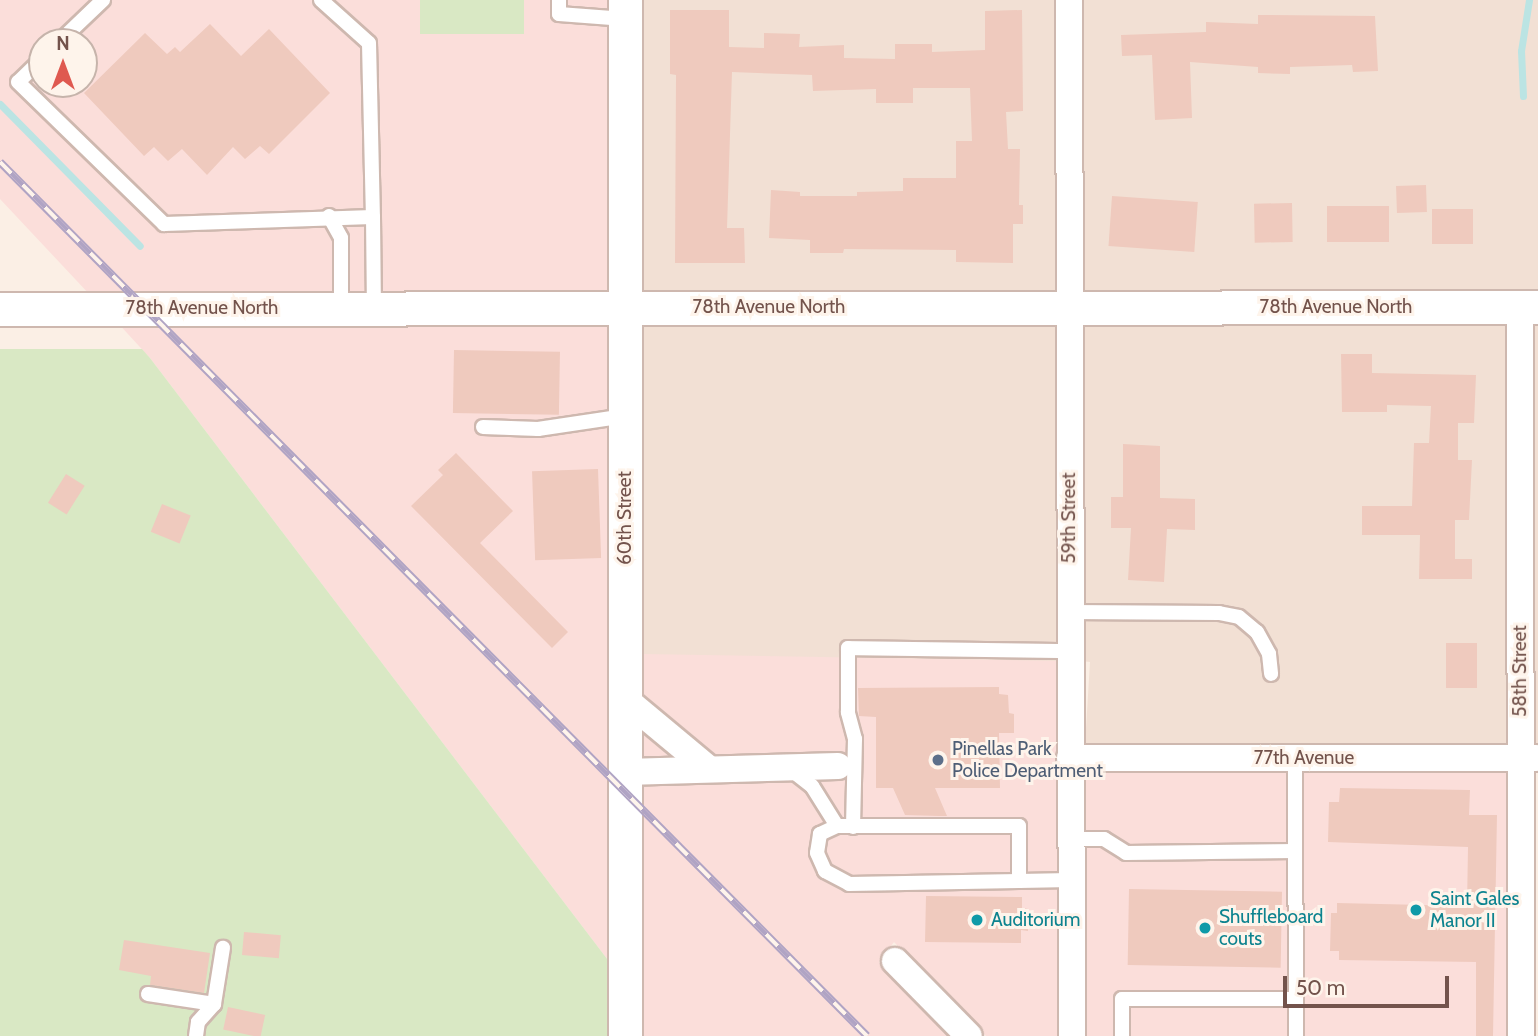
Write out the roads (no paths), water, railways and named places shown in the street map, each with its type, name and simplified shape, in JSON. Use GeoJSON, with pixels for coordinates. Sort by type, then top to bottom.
{"type":"FeatureCollection","features":[{"type":"Feature","properties":{"kind":"street","name":"59th Street"},"geometry":{"type":"LineString","coordinates":[[1069,0],[1067,306],[1072,1036]]}},
{"type":"Feature","properties":{"kind":"street","name":"60th Street"},"geometry":{"type":"LineString","coordinates":[[625,9],[625,1036]]}},
{"type":"Feature","properties":{"kind":"street","name":"78th Avenue North"},"geometry":{"type":"LineString","coordinates":[[0,309],[1529,307]]}},
{"type":"Feature","properties":{"kind":"street","name":"58th Street"},"geometry":{"type":"LineString","coordinates":[[1521,1036],[1529,758],[1529,307]]}},
{"type":"Feature","properties":{"kind":"street"},"geometry":{"type":"LineString","coordinates":[[625,699],[709,769]]}},
{"type":"Feature","properties":{"kind":"street","name":"77th Avenue"},"geometry":{"type":"LineString","coordinates":[[1070,758],[1529,758]]}},
{"type":"Feature","properties":{"kind":"street"},"geometry":{"type":"LineString","coordinates":[[625,772],[838,766]]}},
{"type":"Feature","properties":{"kind":"street"},"geometry":{"type":"LineString","coordinates":[[895,961],[969,1036]]}},
{"type":"Feature","properties":{"kind":"lane"},"geometry":{"type":"LineString","coordinates":[[74,28],[103,0]]}},
{"type":"Feature","properties":{"kind":"lane"},"geometry":{"type":"LineString","coordinates":[[321,0],[369,43],[374,307]]}},
{"type":"Feature","properties":{"kind":"lane"},"geometry":{"type":"LineString","coordinates":[[559,0],[559,14],[625,9]]}},
{"type":"Feature","properties":{"kind":"lane"},"geometry":{"type":"LineString","coordinates":[[28,72],[18,82],[28,92]]}},
{"type":"Feature","properties":{"kind":"lane"},"geometry":{"type":"LineString","coordinates":[[34,98],[164,224],[298,222],[329,216],[373,217]]}},
{"type":"Feature","properties":{"kind":"lane"},"geometry":{"type":"LineString","coordinates":[[329,216],[341,238],[341,308]]}},
{"type":"Feature","properties":{"kind":"lane"},"geometry":{"type":"LineString","coordinates":[[483,427],[538,429],[625,416]]}},
{"type":"Feature","properties":{"kind":"lane"},"geometry":{"type":"LineString","coordinates":[[1069,612],[1219,613],[1239,617],[1257,632],[1269,654],[1271,674]]}},
{"type":"Feature","properties":{"kind":"lane"},"geometry":{"type":"LineString","coordinates":[[853,827],[855,739],[848,712],[848,648],[1069,651]]}},
{"type":"Feature","properties":{"kind":"lane"},"geometry":{"type":"LineString","coordinates":[[1295,758],[1296,1036]]}},
{"type":"Feature","properties":{"kind":"lane"},"geometry":{"type":"LineString","coordinates":[[788,767],[812,786],[837,826]]}},
{"type":"Feature","properties":{"kind":"lane"},"geometry":{"type":"LineString","coordinates":[[1019,881],[1019,826],[837,826],[820,834],[817,853],[825,871],[849,884],[1019,881],[1071,880]]}},
{"type":"Feature","properties":{"kind":"lane"},"geometry":{"type":"LineString","coordinates":[[1070,839],[1104,839],[1126,853],[1295,851]]}},
{"type":"Feature","properties":{"kind":"lane"},"geometry":{"type":"LineString","coordinates":[[196,1036],[198,1022],[214,1004],[223,948]]}},
{"type":"Feature","properties":{"kind":"lane"},"geometry":{"type":"LineString","coordinates":[[148,994],[214,1004]]}},
{"type":"Feature","properties":{"kind":"lane"},"geometry":{"type":"LineString","coordinates":[[1122,1036],[1122,999],[1296,999]]}},
{"type":"Feature","properties":{"kind":"waterway"},"geometry":{"type":"LineString","coordinates":[[1523,96],[1521,51],[1529,0]]}},
{"type":"Feature","properties":{"kind":"waterway"},"geometry":{"type":"LineString","coordinates":[[0,104],[140,246]]}},
{"type":"Feature","properties":{"kind":"railway"},"geometry":{"type":"LineString","coordinates":[[0,162],[867,1036]]}},
{"type":"Feature","properties":{"kind":"place","name":"Pinellas Park Police Department"},"geometry":{"type":"Point","coordinates":[938,760]}},
{"type":"Feature","properties":{"kind":"place","name":"Saint Gales Manor II"},"geometry":{"type":"Point","coordinates":[1416,910]}},
{"type":"Feature","properties":{"kind":"place","name":"Auditorium"},"geometry":{"type":"Point","coordinates":[977,920]}},
{"type":"Feature","properties":{"kind":"place","name":"Shuffleboard couts"},"geometry":{"type":"Point","coordinates":[1205,928]}}]}
